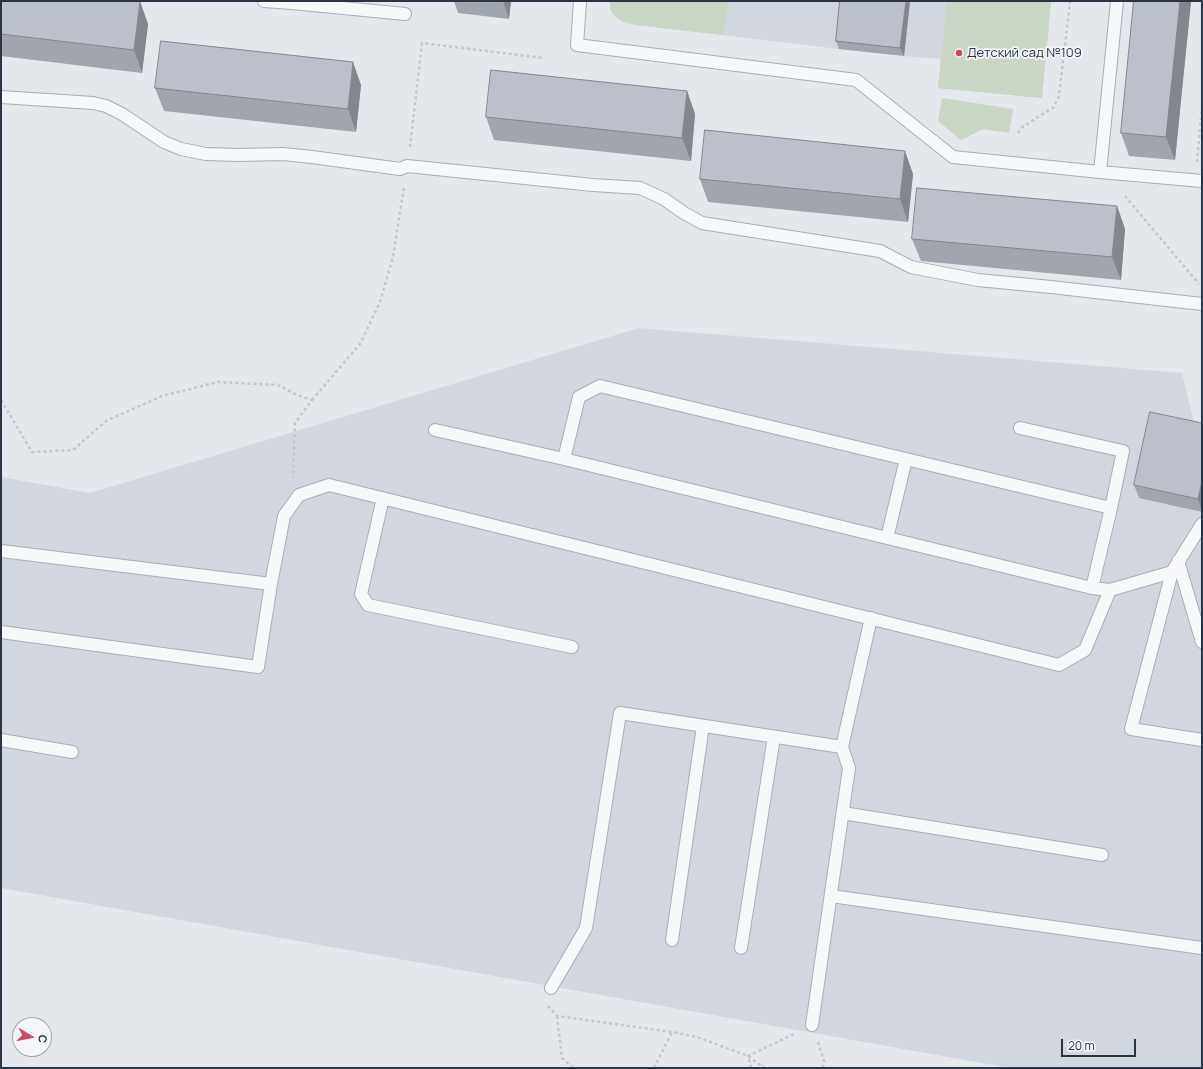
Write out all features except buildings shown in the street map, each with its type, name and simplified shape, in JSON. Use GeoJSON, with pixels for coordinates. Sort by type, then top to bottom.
{"type":"FeatureCollection","features":[{"type":"Feature","properties":{"kind":"lane"},"geometry":{"type":"LineString","coordinates":[[264,1],[405,14]]}},
{"type":"Feature","properties":{"kind":"lane"},"geometry":{"type":"LineString","coordinates":[[580,1],[577,45],[856,80],[953,157],[1202,181]]}},
{"type":"Feature","properties":{"kind":"lane"},"geometry":{"type":"LineString","coordinates":[[1100,172],[1117,1]]}},
{"type":"Feature","properties":{"kind":"lane"},"geometry":{"type":"LineString","coordinates":[[1,97],[93,103],[106,106],[122,114],[164,142],[181,149],[206,154],[283,154],[400,169],[407,166],[640,188],[664,199],[702,223],[880,251],[911,267],[978,280],[1202,304]]}},
{"type":"Feature","properties":{"kind":"lane"},"geometry":{"type":"LineString","coordinates":[[564,459],[579,397],[600,386],[1111,508]]}},
{"type":"Feature","properties":{"kind":"lane"},"geometry":{"type":"LineString","coordinates":[[1020,428],[1123,451],[1092,588]]}},
{"type":"Feature","properties":{"kind":"lane"},"geometry":{"type":"LineString","coordinates":[[435,430],[564,459],[1092,588],[1110,590],[1175,566]]}},
{"type":"Feature","properties":{"kind":"lane"},"geometry":{"type":"LineString","coordinates":[[886,538],[906,459]]}},
{"type":"Feature","properties":{"kind":"lane"},"geometry":{"type":"LineString","coordinates":[[1,632],[258,667],[270,584],[284,516],[299,495],[330,485],[1059,665],[1085,650],[1110,590]]}},
{"type":"Feature","properties":{"kind":"lane"},"geometry":{"type":"LineString","coordinates":[[383,498],[361,594],[368,605],[572,647]]}},
{"type":"Feature","properties":{"kind":"lane"},"geometry":{"type":"LineString","coordinates":[[1202,524],[1175,566],[1131,729],[1202,740]]}},
{"type":"Feature","properties":{"kind":"lane"},"geometry":{"type":"LineString","coordinates":[[1,551],[270,584]]}},
{"type":"Feature","properties":{"kind":"lane"},"geometry":{"type":"LineString","coordinates":[[1175,566],[1202,642]]}},
{"type":"Feature","properties":{"kind":"lane"},"geometry":{"type":"LineString","coordinates":[[812,1025],[849,768],[842,747],[872,618]]}},
{"type":"Feature","properties":{"kind":"lane"},"geometry":{"type":"LineString","coordinates":[[551,988],[586,928],[620,713],[842,747]]}},
{"type":"Feature","properties":{"kind":"lane"},"geometry":{"type":"LineString","coordinates":[[672,940],[703,726]]}},
{"type":"Feature","properties":{"kind":"lane"},"geometry":{"type":"LineString","coordinates":[[741,948],[774,737]]}},
{"type":"Feature","properties":{"kind":"lane"},"geometry":{"type":"LineString","coordinates":[[1,740],[72,752]]}},
{"type":"Feature","properties":{"kind":"lane"},"geometry":{"type":"LineString","coordinates":[[843,812],[1102,855]]}},
{"type":"Feature","properties":{"kind":"lane"},"geometry":{"type":"LineString","coordinates":[[831,896],[1202,948]]}},
{"type":"Feature","properties":{"kind":"path"},"geometry":{"type":"LineString","coordinates":[[1018,133],[1021,128],[1054,107],[1059,96],[1070,1]]}},
{"type":"Feature","properties":{"kind":"path"},"geometry":{"type":"LineString","coordinates":[[299,495],[293,490],[295,424],[312,400],[360,344],[380,302],[393,257],[407,166],[422,44],[543,58]]}},
{"type":"Feature","properties":{"kind":"path"},"geometry":{"type":"LineString","coordinates":[[1196,168],[1202,107]]}},
{"type":"Feature","properties":{"kind":"path"},"geometry":{"type":"LineString","coordinates":[[1125,196],[1202,287]]}},
{"type":"Feature","properties":{"kind":"path"},"geometry":{"type":"LineString","coordinates":[[1,400],[32,452],[73,450],[106,421],[162,396],[218,382],[278,384],[297,395],[312,400]]}},
{"type":"Feature","properties":{"kind":"path"},"geometry":{"type":"LineString","coordinates":[[551,988],[548,1007],[557,1016],[672,1032],[697,1037],[748,1056],[764,1068]]}},
{"type":"Feature","properties":{"kind":"path"},"geometry":{"type":"LineString","coordinates":[[557,1016],[562,1058],[573,1068]]}},
{"type":"Feature","properties":{"kind":"path"},"geometry":{"type":"LineString","coordinates":[[748,1056],[812,1025],[824,1061],[823,1068]]}},
{"type":"Feature","properties":{"kind":"path"},"geometry":{"type":"LineString","coordinates":[[654,1068],[672,1032]]}},
{"type":"Feature","properties":{"kind":"path"},"geometry":{"type":"LineString","coordinates":[[748,1056],[751,1068]]}},
{"type":"Feature","properties":{"kind":"shaded area","name":"Детский сад №109"},"geometry":{"type":"Polygon","coordinates":[[[610,1],[1051,1],[1042,98],[938,88],[941,59],[839,49],[625,23],[611,11],[610,1]]]}},
{"type":"Feature","properties":{"kind":"shaded area"},"geometry":{"type":"Polygon","coordinates":[[[639,328],[1182,373],[1202,457],[1202,1068],[1010,1068],[1,888],[1,477],[90,493],[639,328]]]}},
{"type":"Feature","properties":{"kind":"green space"},"geometry":{"type":"Polygon","coordinates":[[[610,1],[729,1],[723,35],[637,25],[626,22],[613,14],[610,1]]]}},
{"type":"Feature","properties":{"kind":"green space"},"geometry":{"type":"Polygon","coordinates":[[[947,1],[1051,1],[1042,98],[938,88],[947,1]]]}},
{"type":"Feature","properties":{"kind":"green space"},"geometry":{"type":"Polygon","coordinates":[[[942,98],[1013,109],[1009,133],[983,129],[961,140],[938,121],[942,98]]]}},
{"type":"Feature","properties":{"kind":"place","name":"Детский сад №109"},"geometry":{"type":"Point","coordinates":[959,53]}}]}
